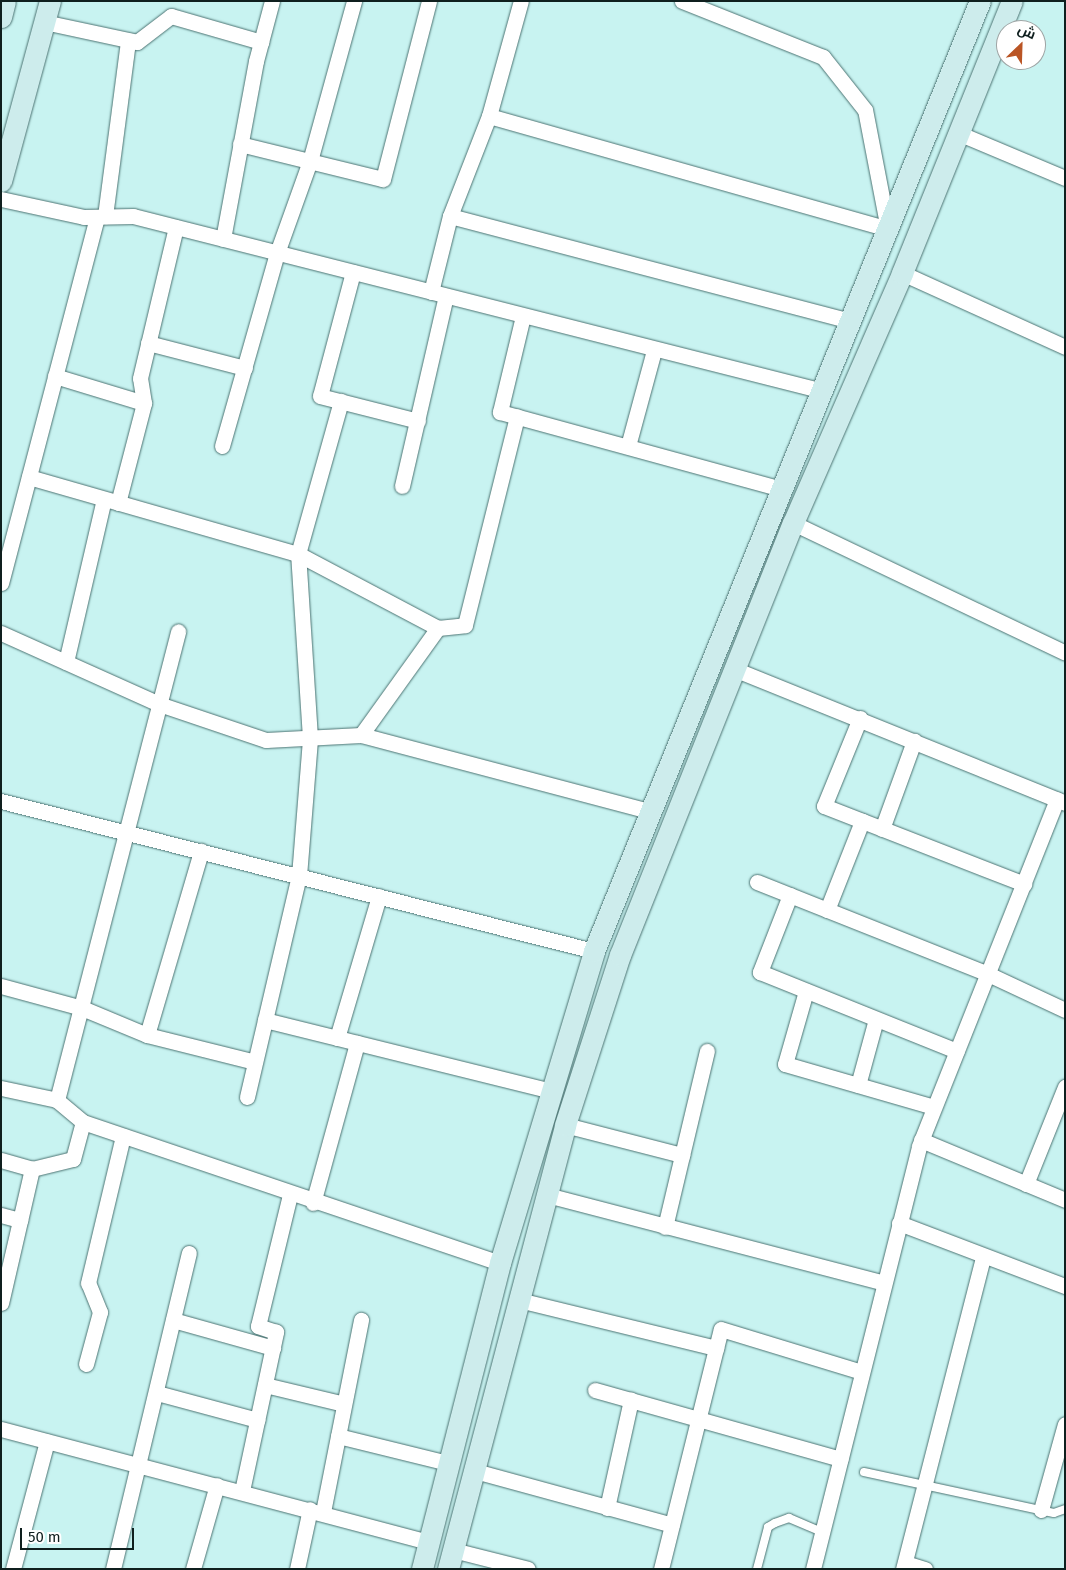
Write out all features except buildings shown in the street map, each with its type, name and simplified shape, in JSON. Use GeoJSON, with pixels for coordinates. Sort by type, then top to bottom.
{"type":"FeatureCollection","features":[{"type":"Feature","properties":{"kind":"street"},"geometry":{"type":"LineString","coordinates":[[1,17],[6,1]]}},
{"type":"Feature","properties":{"kind":"street"},"geometry":{"type":"LineString","coordinates":[[1,181],[50,1]]}},
{"type":"Feature","properties":{"kind":"street"},"geometry":{"type":"LineString","coordinates":[[223,239],[261,42],[272,1]]}},
{"type":"Feature","properties":{"kind":"street"},"geometry":{"type":"LineString","coordinates":[[222,446],[278,253],[310,161],[354,1]]}},
{"type":"Feature","properties":{"kind":"street"},"geometry":{"type":"LineString","coordinates":[[240,144],[383,179],[429,1]]}},
{"type":"Feature","properties":{"kind":"street"},"geometry":{"type":"LineString","coordinates":[[431,292],[450,216],[490,116],[522,1]]}},
{"type":"Feature","properties":{"kind":"street"},"geometry":{"type":"LineString","coordinates":[[682,1],[823,57],[864,110],[888,229]]}},
{"type":"Feature","properties":{"kind":"street"},"geometry":{"type":"LineString","coordinates":[[422,1569],[500,1263],[550,1091],[594,951],[648,811],[823,391],[980,1]]}},
{"type":"Feature","properties":{"kind":"street"},"geometry":{"type":"LineString","coordinates":[[528,1569],[450,1559],[475,1471],[564,1125],[620,955],[793,523],[902,273],[1012,1]]}},
{"type":"Feature","properties":{"kind":"street"},"geometry":{"type":"LineString","coordinates":[[44,22],[137,42],[172,9],[261,42]]}},
{"type":"Feature","properties":{"kind":"street"},"geometry":{"type":"LineString","coordinates":[[1,583],[55,376],[101,216],[128,40]]}},
{"type":"Feature","properties":{"kind":"street"},"geometry":{"type":"LineString","coordinates":[[490,116],[888,229]]}},
{"type":"Feature","properties":{"kind":"street"},"geometry":{"type":"LineString","coordinates":[[958,134],[1065,178]]}},
{"type":"Feature","properties":{"kind":"street"},"geometry":{"type":"LineString","coordinates":[[1,199],[101,216],[133,216],[654,350],[823,391]]}},
{"type":"Feature","properties":{"kind":"street"},"geometry":{"type":"LineString","coordinates":[[450,216],[851,321]]}},
{"type":"Feature","properties":{"kind":"street"},"geometry":{"type":"LineString","coordinates":[[66,662],[111,501],[144,403],[140,378],[176,227]]}},
{"type":"Feature","properties":{"kind":"street"},"geometry":{"type":"LineString","coordinates":[[354,272],[320,396],[418,421]]}},
{"type":"Feature","properties":{"kind":"street"},"geometry":{"type":"LineString","coordinates":[[902,273],[1065,347]]}},
{"type":"Feature","properties":{"kind":"street"},"geometry":{"type":"LineString","coordinates":[[402,486],[446,296]]}},
{"type":"Feature","properties":{"kind":"street"},"geometry":{"type":"LineString","coordinates":[[524,316],[500,412],[782,489]]}},
{"type":"Feature","properties":{"kind":"street"},"geometry":{"type":"LineString","coordinates":[[148,343],[244,368]]}},
{"type":"Feature","properties":{"kind":"street"},"geometry":{"type":"LineString","coordinates":[[628,446],[654,350]]}},
{"type":"Feature","properties":{"kind":"street"},"geometry":{"type":"LineString","coordinates":[[55,376],[144,403]]}},
{"type":"Feature","properties":{"kind":"street"},"geometry":{"type":"LineString","coordinates":[[248,1097],[299,876],[310,738],[298,554],[341,402]]}},
{"type":"Feature","properties":{"kind":"street"},"geometry":{"type":"LineString","coordinates":[[29,477],[298,554],[438,628],[465,625],[517,416]]}},
{"type":"Feature","properties":{"kind":"street"},"geometry":{"type":"LineString","coordinates":[[793,523],[1065,654]]}},
{"type":"Feature","properties":{"kind":"street"},"geometry":{"type":"LineString","coordinates":[[361,735],[438,628]]}},
{"type":"Feature","properties":{"kind":"street"},"geometry":{"type":"LineString","coordinates":[[57,1100],[82,1008],[124,832],[178,631]]}},
{"type":"Feature","properties":{"kind":"street"},"geometry":{"type":"LineString","coordinates":[[1,632],[159,704],[266,740],[361,735],[648,811]]}},
{"type":"Feature","properties":{"kind":"street"},"geometry":{"type":"LineString","coordinates":[[734,669],[860,718],[1061,801],[1024,884],[921,1140],[813,1569]]}},
{"type":"Feature","properties":{"kind":"street"},"geometry":{"type":"LineString","coordinates":[[860,718],[824,806],[1024,884]]}},
{"type":"Feature","properties":{"kind":"street"},"geometry":{"type":"LineString","coordinates":[[882,828],[914,741]]}},
{"type":"Feature","properties":{"kind":"street"},"geometry":{"type":"LineString","coordinates":[[1,801],[594,951]]}},
{"type":"Feature","properties":{"kind":"street"},"geometry":{"type":"LineString","coordinates":[[827,910],[862,821]]}},
{"type":"Feature","properties":{"kind":"street"},"geometry":{"type":"LineString","coordinates":[[147,1035],[201,851]]}},
{"type":"Feature","properties":{"kind":"street"},"geometry":{"type":"LineString","coordinates":[[757,882],[988,974],[1065,1010]]}},
{"type":"Feature","properties":{"kind":"street"},"geometry":{"type":"LineString","coordinates":[[790,895],[760,972],[956,1052]]}},
{"type":"Feature","properties":{"kind":"street"},"geometry":{"type":"LineString","coordinates":[[337,1038],[379,896]]}},
{"type":"Feature","properties":{"kind":"street"},"geometry":{"type":"LineString","coordinates":[[1,986],[82,1008],[147,1035],[255,1062]]}},
{"type":"Feature","properties":{"kind":"street"},"geometry":{"type":"LineString","coordinates":[[806,991],[785,1064],[934,1108]]}},
{"type":"Feature","properties":{"kind":"street"},"geometry":{"type":"LineString","coordinates":[[858,1085],[876,1019]]}},
{"type":"Feature","properties":{"kind":"street"},"geometry":{"type":"LineString","coordinates":[[265,1020],[550,1091]]}},
{"type":"Feature","properties":{"kind":"street"},"geometry":{"type":"LineString","coordinates":[[313,1203],[357,1043]]}},
{"type":"Feature","properties":{"kind":"street"},"geometry":{"type":"LineString","coordinates":[[665,1227],[706,1051]]}},
{"type":"Feature","properties":{"kind":"street"},"geometry":{"type":"LineString","coordinates":[[1026,1184],[1065,1087]]}},
{"type":"Feature","properties":{"kind":"street"},"geometry":{"type":"LineString","coordinates":[[1,1088],[57,1100],[83,1122],[313,1203],[500,1263]]}},
{"type":"Feature","properties":{"kind":"street"},"geometry":{"type":"LineString","coordinates":[[1,1160],[32,1169],[74,1159],[83,1122]]}},
{"type":"Feature","properties":{"kind":"street"},"geometry":{"type":"LineString","coordinates":[[564,1125],[682,1155]]}},
{"type":"Feature","properties":{"kind":"street"},"geometry":{"type":"LineString","coordinates":[[86,1364],[100,1312],[88,1283],[122,1136]]}},
{"type":"Feature","properties":{"kind":"street"},"geometry":{"type":"LineString","coordinates":[[921,1140],[1065,1200]]}},
{"type":"Feature","properties":{"kind":"street"},"geometry":{"type":"LineString","coordinates":[[1,1303],[32,1169]]}},
{"type":"Feature","properties":{"kind":"street"},"geometry":{"type":"LineString","coordinates":[[242,1491],[276,1332],[258,1326],[290,1195]]}},
{"type":"Feature","properties":{"kind":"street"},"geometry":{"type":"LineString","coordinates":[[547,1195],[884,1283]]}},
{"type":"Feature","properties":{"kind":"street"},"geometry":{"type":"LineString","coordinates":[[1,1216],[20,1220]]}},
{"type":"Feature","properties":{"kind":"street"},"geometry":{"type":"LineString","coordinates":[[899,1223],[983,1257],[1065,1286]]}},
{"type":"Feature","properties":{"kind":"street"},"geometry":{"type":"LineString","coordinates":[[114,1569],[141,1465],[188,1253]]}},
{"type":"Feature","properties":{"kind":"street"},"geometry":{"type":"LineString","coordinates":[[926,1569],[904,1566],[983,1257]]}},
{"type":"Feature","properties":{"kind":"street"},"geometry":{"type":"LineString","coordinates":[[519,1300],[716,1348]]}},
{"type":"Feature","properties":{"kind":"street"},"geometry":{"type":"LineString","coordinates":[[173,1320],[273,1348]]}},
{"type":"Feature","properties":{"kind":"street"},"geometry":{"type":"LineString","coordinates":[[297,1569],[317,1510],[338,1436],[361,1320]]}},
{"type":"Feature","properties":{"kind":"street"},"geometry":{"type":"LineString","coordinates":[[661,1569],[721,1329],[862,1372]]}},
{"type":"Feature","properties":{"kind":"street"},"geometry":{"type":"LineString","coordinates":[[265,1385],[344,1404]]}},
{"type":"Feature","properties":{"kind":"street"},"geometry":{"type":"LineString","coordinates":[[595,1390],[699,1417],[840,1460]]}},
{"type":"Feature","properties":{"kind":"street"},"geometry":{"type":"LineString","coordinates":[[157,1393],[257,1420]]}},
{"type":"Feature","properties":{"kind":"street"},"geometry":{"type":"LineString","coordinates":[[607,1508],[631,1400]]}},
{"type":"Feature","properties":{"kind":"street"},"geometry":{"type":"LineString","coordinates":[[1041,1510],[1065,1424]]}},
{"type":"Feature","properties":{"kind":"street"},"geometry":{"type":"LineString","coordinates":[[1,1429],[317,1510],[428,1542]]}},
{"type":"Feature","properties":{"kind":"street"},"geometry":{"type":"LineString","coordinates":[[338,1436],[448,1463]]}},
{"type":"Feature","properties":{"kind":"street"},"geometry":{"type":"LineString","coordinates":[[13,1569],[47,1441]]}},
{"type":"Feature","properties":{"kind":"street"},"geometry":{"type":"LineString","coordinates":[[475,1471],[672,1525]]}},
{"type":"Feature","properties":{"kind":"street"},"geometry":{"type":"LineString","coordinates":[[193,1569],[217,1484]]}},
{"type":"Feature","properties":{"kind":"lane"},"geometry":{"type":"LineString","coordinates":[[864,1472],[925,1483],[1041,1510],[1065,1509]]}},
{"type":"Feature","properties":{"kind":"lane"},"geometry":{"type":"LineString","coordinates":[[757,1569],[768,1527],[775,1523],[790,1518],[822,1532]]}}]}
